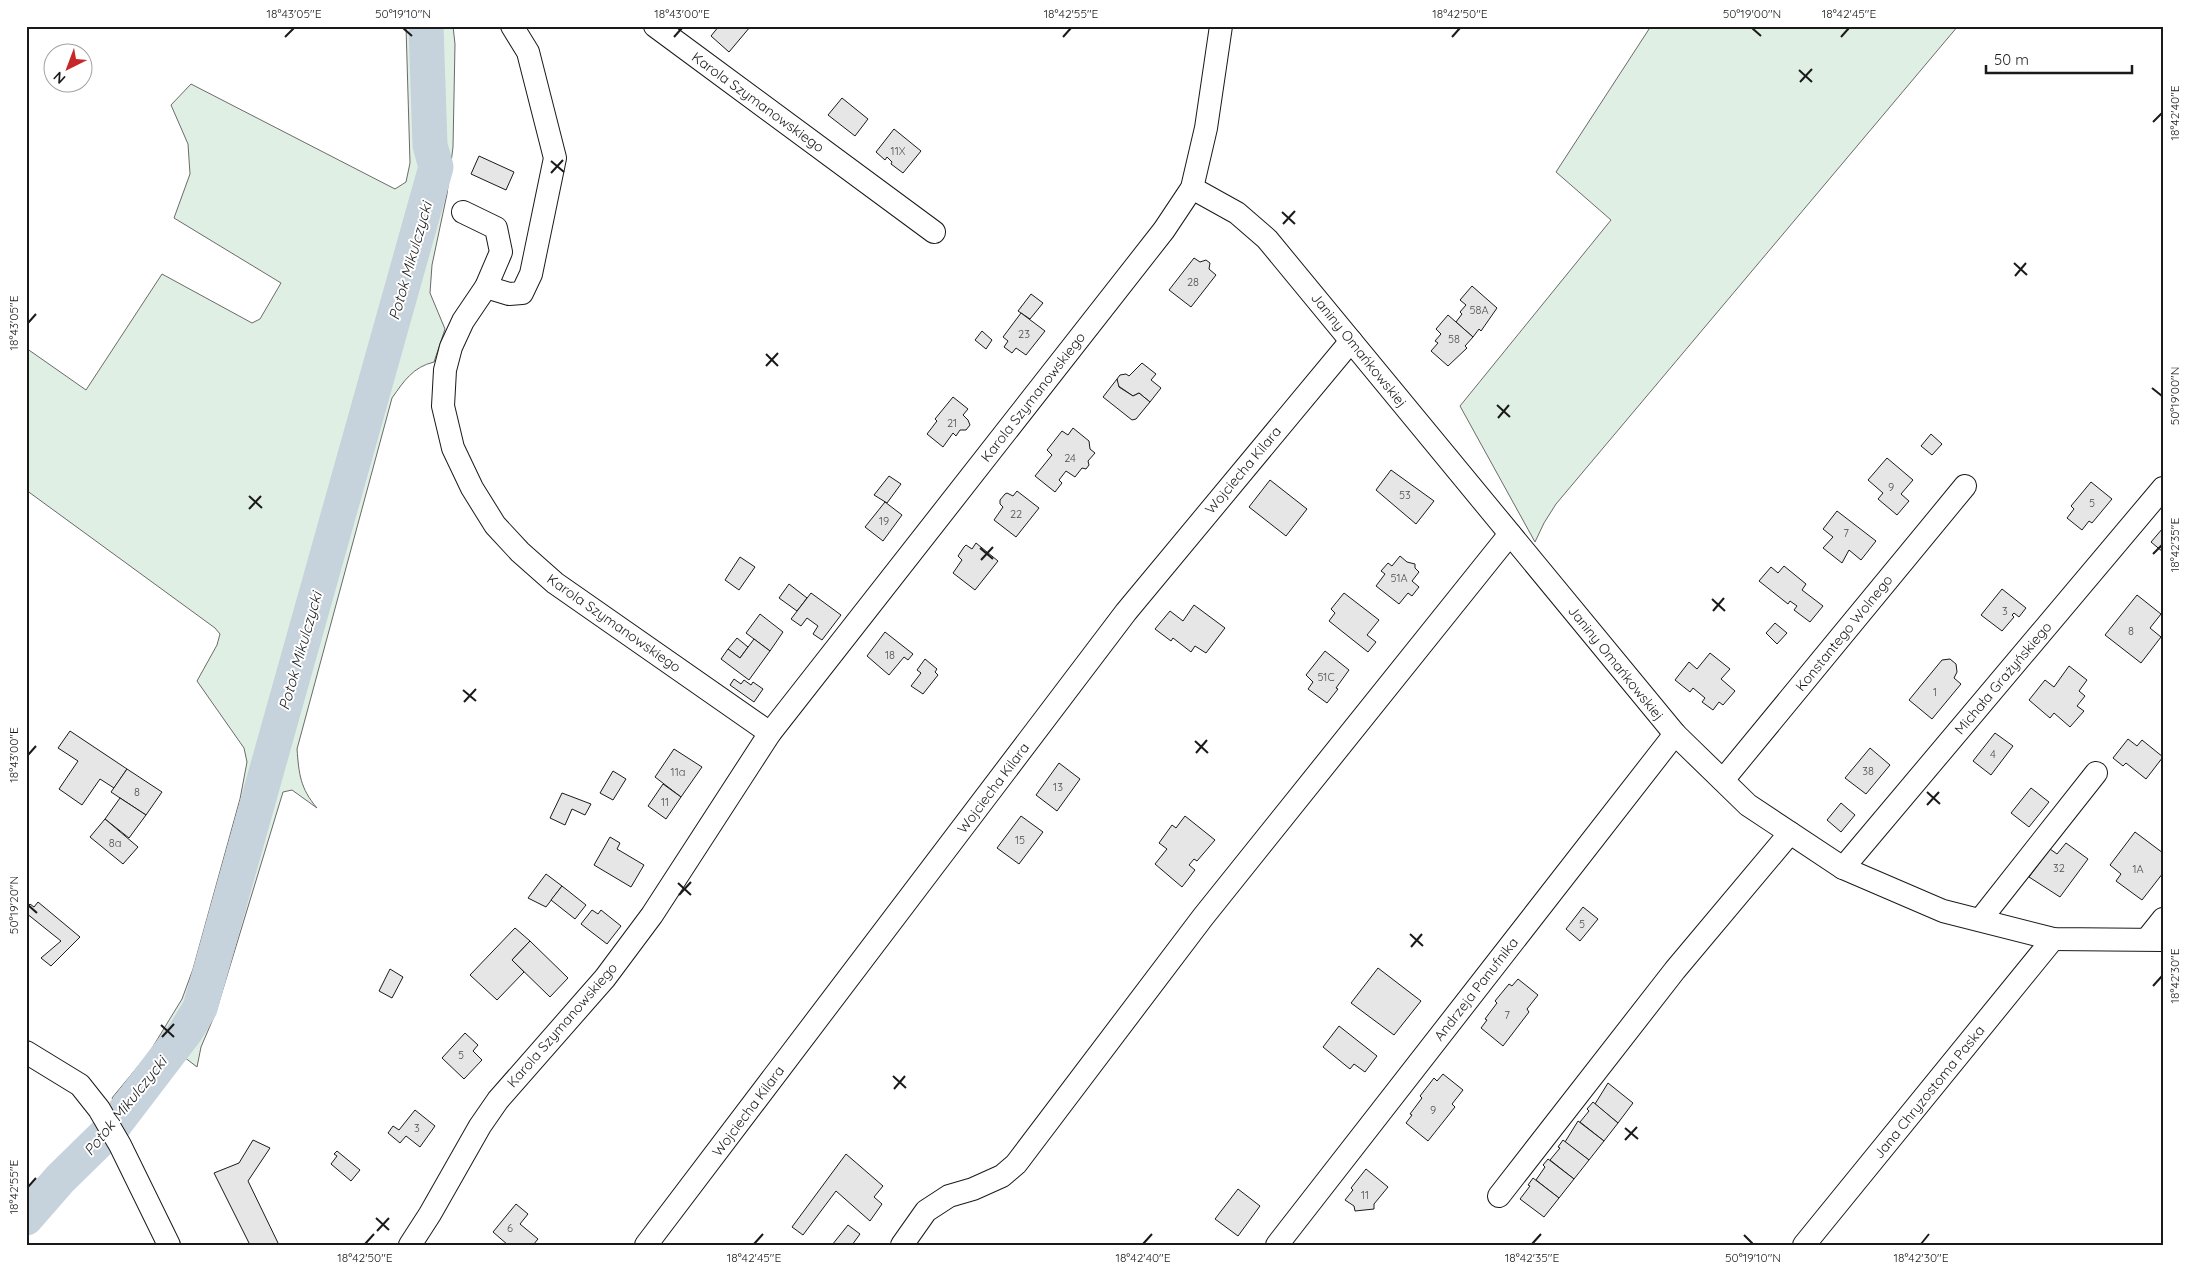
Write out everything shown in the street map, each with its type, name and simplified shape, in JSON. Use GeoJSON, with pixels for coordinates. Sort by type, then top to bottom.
{"type":"FeatureCollection","features":[{"type":"Feature","properties":{"kind":"street"},"geometry":{"type":"LineString","coordinates":[[486,287],[509,294],[522,294],[531,274],[555,158],[528,52],[512,26]]}},
{"type":"Feature","properties":{"kind":"street","name":"Karola Szymanowskiego"},"geometry":{"type":"LineString","coordinates":[[655,26],[934,232]]}},
{"type":"Feature","properties":{"kind":"street","name":"Karola Szymanowskiego"},"geometry":{"type":"LineString","coordinates":[[410,1245],[430,1214],[480,1126],[498,1100],[611,970],[652,914],[770,733],[1164,230],[1192,188],[1206,128],[1221,26]]}},
{"type":"Feature","properties":{"kind":"street","name":"Janiny Omańkowskiej"},"geometry":{"type":"LineString","coordinates":[[1192,188],[1236,212],[1267,239],[1675,734],[1748,804],[1843,868],[1943,911],[2053,939],[2155,940]]}},
{"type":"Feature","properties":{"kind":"street","name":"Karola Szymanowskiego"},"geometry":{"type":"LineString","coordinates":[[463,212],[496,228],[501,252],[486,287],[463,321],[451,347],[445,370],[443,406],[454,448],[472,488],[495,525],[520,552],[555,584],[770,733]]}},
{"type":"Feature","properties":{"kind":"street","name":"Wojciecha Kilara"},"geometry":{"type":"LineString","coordinates":[[646,1245],[1126,612],[1351,341]]}},
{"type":"Feature","properties":{"kind":"street","name":"Konstantego Wolnego"},"geometry":{"type":"LineString","coordinates":[[1723,780],[1965,486]]}},
{"type":"Feature","properties":{"kind":"street","name":"Michała Grażyńskiego"},"geometry":{"type":"LineString","coordinates":[[1843,868],[2163,488]]}},
{"type":"Feature","properties":{"kind":"street"},"geometry":{"type":"LineString","coordinates":[[902,1245],[926,1211],[949,1196],[973,1189],[1002,1176],[1016,1164],[1203,917],[1510,534]]}},
{"type":"Feature","properties":{"kind":"street","name":"Andrzeja Panufnika"},"geometry":{"type":"LineString","coordinates":[[1277,1245],[1675,734]]}},
{"type":"Feature","properties":{"kind":"street"},"geometry":{"type":"LineString","coordinates":[[1980,920],[2096,773]]}},
{"type":"Feature","properties":{"kind":"street"},"geometry":{"type":"LineString","coordinates":[[1499,1196],[1675,970],[1790,833]]}},
{"type":"Feature","properties":{"kind":"street"},"geometry":{"type":"LineString","coordinates":[[2155,940],[2163,919]]}},
{"type":"Feature","properties":{"kind":"street","name":"Jana Chryzostoma Paska"},"geometry":{"type":"LineString","coordinates":[[1804,1245],[2053,939]]}},
{"type":"Feature","properties":{"kind":"street"},"geometry":{"type":"LineString","coordinates":[[26,1052],[80,1085],[99,1108],[120,1145],[169,1245]]}},
{"type":"Feature","properties":{"kind":"green space"},"geometry":{"type":"Polygon","coordinates":[[[406,26],[453,26],[455,44],[453,147],[447,194],[432,265],[430,293],[445,329],[434,362],[415,371],[405,380],[392,398],[297,749],[301,780],[311,801],[317,808],[292,790],[283,792],[216,1012],[201,1047],[197,1067],[184,1057],[129,1128],[112,1098],[149,1053],[182,999],[193,969],[240,799],[247,762],[244,748],[197,681],[217,645],[220,634],[215,628],[26,490],[26,348],[86,390],[162,274],[252,323],[260,319],[281,283],[174,218],[190,174],[188,144],[171,105],[191,84],[395,189],[406,182],[410,163],[406,26]]]}},
{"type":"Feature","properties":{"kind":"green space"},"geometry":{"type":"Polygon","coordinates":[[[1651,26],[1958,26],[1556,504],[1535,542],[1460,406],[1611,220],[1556,172],[1651,26]]]}},
{"type":"Feature","properties":{"kind":"building"},"geometry":{"type":"Polygon","coordinates":[[[719,26],[750,27],[729,52],[711,36],[719,26]]]}},
{"type":"Feature","properties":{"kind":"building"},"geometry":{"type":"Polygon","coordinates":[[[842,98],[868,119],[855,136],[828,115],[842,98]]]}},
{"type":"Feature","properties":{"kind":"building"},"geometry":{"type":"Polygon","coordinates":[[[894,129],[921,151],[903,173],[891,164],[892,162],[887,157],[885,160],[876,152],[894,129]]]}},
{"type":"Feature","properties":{"kind":"building"},"geometry":{"type":"Polygon","coordinates":[[[479,156],[514,172],[506,190],[471,174],[479,156]]]}},
{"type":"Feature","properties":{"kind":"building"},"geometry":{"type":"Polygon","coordinates":[[[1194,258],[1200,262],[1206,260],[1210,263],[1209,269],[1216,275],[1191,307],[1169,290],[1194,258]]]}},
{"type":"Feature","properties":{"kind":"building"},"geometry":{"type":"Polygon","coordinates":[[[1472,286],[1497,308],[1481,331],[1479,329],[1473,337],[1456,322],[1462,314],[1460,312],[1466,305],[1460,300],[1472,286]]]}},
{"type":"Feature","properties":{"kind":"building"},"geometry":{"type":"Polygon","coordinates":[[[1031,294],[1043,303],[1030,319],[1018,311],[1031,294]]]}},
{"type":"Feature","properties":{"kind":"building"},"geometry":{"type":"Polygon","coordinates":[[[1021,313],[1045,331],[1026,355],[1016,348],[1012,353],[1004,347],[1008,341],[1003,337],[1021,313]]]}},
{"type":"Feature","properties":{"kind":"building"},"geometry":{"type":"Polygon","coordinates":[[[1448,315],[1473,337],[1465,346],[1467,348],[1448,366],[1431,351],[1438,343],[1435,341],[1441,334],[1436,329],[1448,315]]]}},
{"type":"Feature","properties":{"kind":"building"},"geometry":{"type":"Polygon","coordinates":[[[982,331],[992,340],[986,349],[975,340],[982,331]]]}},
{"type":"Feature","properties":{"kind":"building"},"geometry":{"type":"Polygon","coordinates":[[[1142,363],[1156,374],[1151,380],[1161,388],[1150,402],[1139,393],[1133,396],[1117,385],[1117,379],[1120,375],[1126,374],[1129,376],[1142,363]]]}},
{"type":"Feature","properties":{"kind":"building"},"geometry":{"type":"Polygon","coordinates":[[[1117,379],[1119,387],[1133,396],[1139,393],[1150,402],[1136,419],[1132,420],[1103,397],[1117,379]]]}},
{"type":"Feature","properties":{"kind":"building"},"geometry":{"type":"Polygon","coordinates":[[[953,397],[968,409],[963,415],[970,425],[966,430],[960,430],[956,436],[953,433],[943,447],[927,434],[937,421],[935,419],[953,397]]]}},
{"type":"Feature","properties":{"kind":"building"},"geometry":{"type":"Polygon","coordinates":[[[1073,428],[1089,441],[1090,449],[1095,453],[1088,461],[1089,465],[1086,469],[1082,468],[1075,477],[1066,471],[1059,480],[1062,483],[1055,492],[1035,476],[1052,455],[1047,450],[1062,431],[1068,435],[1073,428]]]}},
{"type":"Feature","properties":{"kind":"building"},"geometry":{"type":"Polygon","coordinates":[[[1931,434],[1942,444],[1932,455],[1921,446],[1931,434]]]}},
{"type":"Feature","properties":{"kind":"building"},"geometry":{"type":"Polygon","coordinates":[[[1887,458],[1913,480],[1901,494],[1909,501],[1897,515],[1878,499],[1883,493],[1868,480],[1887,458]]]}},
{"type":"Feature","properties":{"kind":"building"},"geometry":{"type":"Polygon","coordinates":[[[1391,470],[1434,501],[1416,524],[1376,490],[1391,470]]]}},
{"type":"Feature","properties":{"kind":"building"},"geometry":{"type":"Polygon","coordinates":[[[889,476],[901,484],[887,503],[874,495],[889,476]]]}},
{"type":"Feature","properties":{"kind":"building"},"geometry":{"type":"Polygon","coordinates":[[[1270,480],[1307,509],[1286,536],[1249,507],[1270,480]]]}},
{"type":"Feature","properties":{"kind":"building"},"geometry":{"type":"Polygon","coordinates":[[[2091,482],[2112,499],[2092,523],[2089,521],[2082,530],[2067,518],[2074,509],[2071,506],[2091,482]]]}},
{"type":"Feature","properties":{"kind":"building"},"geometry":{"type":"Polygon","coordinates":[[[1017,491],[1039,508],[1016,537],[994,520],[1003,507],[1000,504],[1000,500],[1005,494],[1013,496],[1017,491]]]}},
{"type":"Feature","properties":{"kind":"building"},"geometry":{"type":"Polygon","coordinates":[[[885,502],[902,515],[883,541],[865,527],[885,502]]]}},
{"type":"Feature","properties":{"kind":"building"},"geometry":{"type":"Polygon","coordinates":[[[1837,511],[1876,541],[1861,560],[1849,550],[1842,563],[1823,548],[1833,537],[1823,529],[1837,511]]]}},
{"type":"Feature","properties":{"kind":"building"},"geometry":{"type":"Polygon","coordinates":[[[2163,528],[2163,552],[2151,542],[2163,528]]]}},
{"type":"Feature","properties":{"kind":"building"},"geometry":{"type":"Polygon","coordinates":[[[976,543],[998,561],[975,590],[953,573],[962,560],[958,556],[964,547],[966,545],[972,549],[976,543]]]}},
{"type":"Feature","properties":{"kind":"building"},"geometry":{"type":"Polygon","coordinates":[[[1400,556],[1407,562],[1415,564],[1415,568],[1419,572],[1412,581],[1419,587],[1412,596],[1408,593],[1399,604],[1376,586],[1385,574],[1381,571],[1388,563],[1392,566],[1400,556]]]}},
{"type":"Feature","properties":{"kind":"building"},"geometry":{"type":"Polygon","coordinates":[[[740,557],[755,567],[739,590],[725,580],[740,557]]]}},
{"type":"Feature","properties":{"kind":"building"},"geometry":{"type":"Polygon","coordinates":[[[1784,566],[1806,584],[1802,590],[1823,606],[1810,622],[1794,610],[1797,606],[1790,601],[1788,604],[1759,581],[1771,567],[1778,573],[1784,566]]]}},
{"type":"Feature","properties":{"kind":"building"},"geometry":{"type":"Polygon","coordinates":[[[789,584],[807,598],[797,611],[779,598],[789,584]]]}},
{"type":"Feature","properties":{"kind":"building"},"geometry":{"type":"Polygon","coordinates":[[[2002,589],[2026,608],[2019,617],[2014,613],[2012,615],[2014,617],[2002,631],[1981,615],[2002,589]]]}},
{"type":"Feature","properties":{"kind":"building"},"geometry":{"type":"Polygon","coordinates":[[[811,593],[841,615],[822,640],[813,634],[818,626],[807,618],[801,626],[791,619],[811,593]]]}},
{"type":"Feature","properties":{"kind":"building"},"geometry":{"type":"Polygon","coordinates":[[[1344,593],[1379,620],[1367,635],[1376,642],[1368,652],[1329,621],[1335,613],[1331,609],[1344,593]]]}},
{"type":"Feature","properties":{"kind":"building"},"geometry":{"type":"Polygon","coordinates":[[[2137,595],[2161,614],[2150,628],[2161,637],[2141,663],[2105,635],[2137,595]]]}},
{"type":"Feature","properties":{"kind":"building"},"geometry":{"type":"Polygon","coordinates":[[[1194,605],[1225,628],[1206,653],[1195,646],[1191,652],[1173,638],[1171,641],[1155,629],[1170,611],[1183,621],[1194,605]]]}},
{"type":"Feature","properties":{"kind":"building"},"geometry":{"type":"Polygon","coordinates":[[[760,614],[783,632],[770,651],[746,633],[760,614]]]}},
{"type":"Feature","properties":{"kind":"building"},"geometry":{"type":"Polygon","coordinates":[[[1775,623],[1787,633],[1777,644],[1766,633],[1775,623]]]}},
{"type":"Feature","properties":{"kind":"building"},"geometry":{"type":"Polygon","coordinates":[[[885,632],[913,654],[908,660],[904,657],[889,675],[867,656],[885,632]]]}},
{"type":"Feature","properties":{"kind":"building"},"geometry":{"type":"Polygon","coordinates":[[[737,638],[748,647],[740,658],[728,649],[737,638]]]}},
{"type":"Feature","properties":{"kind":"building"},"geometry":{"type":"Polygon","coordinates":[[[754,639],[770,651],[749,680],[721,659],[728,649],[740,658],[754,639]]]}},
{"type":"Feature","properties":{"kind":"building"},"geometry":{"type":"Polygon","coordinates":[[[1325,651],[1349,670],[1327,703],[1308,689],[1313,682],[1306,675],[1325,651]]]}},
{"type":"Feature","properties":{"kind":"building"},"geometry":{"type":"Polygon","coordinates":[[[1710,653],[1730,669],[1721,679],[1735,691],[1723,705],[1719,702],[1713,710],[1702,702],[1705,698],[1693,688],[1690,692],[1675,680],[1689,662],[1697,669],[1710,653]]]}},
{"type":"Feature","properties":{"kind":"building"},"geometry":{"type":"Polygon","coordinates":[[[925,659],[937,669],[935,672],[938,675],[923,694],[911,686],[921,673],[917,670],[925,659]]]}},
{"type":"Feature","properties":{"kind":"building"},"geometry":{"type":"Polygon","coordinates":[[[1950,659],[1956,664],[1957,672],[1954,678],[1961,684],[1932,719],[1909,700],[1942,660],[1950,659]]]}},
{"type":"Feature","properties":{"kind":"building"},"geometry":{"type":"Polygon","coordinates":[[[2069,666],[2087,680],[2079,691],[2085,696],[2077,706],[2084,711],[2070,727],[2054,713],[2050,718],[2029,700],[2045,680],[2054,687],[2069,666]]]}},
{"type":"Feature","properties":{"kind":"building"},"geometry":{"type":"Polygon","coordinates":[[[734,679],[741,684],[744,680],[751,685],[753,682],[763,689],[754,702],[730,685],[734,679]]]}},
{"type":"Feature","properties":{"kind":"building"},"geometry":{"type":"Polygon","coordinates":[[[70,731],[127,769],[114,788],[100,779],[82,805],[59,789],[78,761],[58,748],[70,731]]]}},
{"type":"Feature","properties":{"kind":"building"},"geometry":{"type":"Polygon","coordinates":[[[1995,733],[2013,746],[1991,775],[1973,761],[1995,733]]]}},
{"type":"Feature","properties":{"kind":"building"},"geometry":{"type":"Polygon","coordinates":[[[2128,739],[2137,746],[2142,740],[2163,757],[2146,779],[2126,763],[2123,766],[2113,758],[2128,739]]]}},
{"type":"Feature","properties":{"kind":"building"},"geometry":{"type":"Polygon","coordinates":[[[1870,748],[1890,765],[1866,794],[1845,778],[1870,748]]]}},
{"type":"Feature","properties":{"kind":"building"},"geometry":{"type":"Polygon","coordinates":[[[674,749],[702,767],[681,797],[655,777],[674,749]]]}},
{"type":"Feature","properties":{"kind":"building"},"geometry":{"type":"Polygon","coordinates":[[[1059,763],[1080,779],[1057,811],[1036,795],[1059,763]]]}},
{"type":"Feature","properties":{"kind":"building"},"geometry":{"type":"Polygon","coordinates":[[[127,769],[162,792],[146,815],[111,792],[127,769]]]}},
{"type":"Feature","properties":{"kind":"building"},"geometry":{"type":"Polygon","coordinates":[[[613,771],[626,779],[613,800],[600,793],[613,771]]]}},
{"type":"Feature","properties":{"kind":"building"},"geometry":{"type":"Polygon","coordinates":[[[663,784],[681,797],[666,819],[648,806],[663,784]]]}},
{"type":"Feature","properties":{"kind":"building"},"geometry":{"type":"Polygon","coordinates":[[[2031,788],[2049,802],[2029,827],[2011,813],[2031,788]]]}},
{"type":"Feature","properties":{"kind":"building"},"geometry":{"type":"Polygon","coordinates":[[[562,793],[591,804],[585,815],[572,809],[565,825],[550,818],[562,793]]]}},
{"type":"Feature","properties":{"kind":"building"},"geometry":{"type":"Polygon","coordinates":[[[120,798],[146,815],[129,838],[105,819],[120,798]]]}},
{"type":"Feature","properties":{"kind":"building"},"geometry":{"type":"Polygon","coordinates":[[[1841,803],[1855,815],[1841,832],[1827,820],[1841,803]]]}},
{"type":"Feature","properties":{"kind":"building"},"geometry":{"type":"Polygon","coordinates":[[[1021,816],[1043,832],[1019,864],[997,848],[1021,816]]]}},
{"type":"Feature","properties":{"kind":"building"},"geometry":{"type":"Polygon","coordinates":[[[1185,816],[1215,840],[1197,861],[1194,859],[1189,865],[1195,870],[1182,887],[1155,864],[1167,849],[1159,843],[1172,825],[1176,828],[1185,816]]]}},
{"type":"Feature","properties":{"kind":"building"},"geometry":{"type":"Polygon","coordinates":[[[105,819],[138,847],[123,864],[90,837],[105,819]]]}},
{"type":"Feature","properties":{"kind":"building"},"geometry":{"type":"Polygon","coordinates":[[[2135,832],[2163,853],[2163,873],[2142,900],[2116,881],[2121,874],[2110,865],[2135,832]]]}},
{"type":"Feature","properties":{"kind":"building"},"geometry":{"type":"Polygon","coordinates":[[[610,837],[620,843],[617,849],[644,865],[631,887],[594,865],[610,837]]]}},
{"type":"Feature","properties":{"kind":"building"},"geometry":{"type":"Polygon","coordinates":[[[2066,843],[2088,859],[2060,897],[2029,877],[2050,849],[2057,854],[2066,843]]]}},
{"type":"Feature","properties":{"kind":"building"},"geometry":{"type":"Polygon","coordinates":[[[546,874],[562,886],[546,907],[528,898],[546,874]]]}},
{"type":"Feature","properties":{"kind":"building"},"geometry":{"type":"Polygon","coordinates":[[[562,886],[586,905],[575,919],[551,900],[562,886]]]}},
{"type":"Feature","properties":{"kind":"building"},"geometry":{"type":"Polygon","coordinates":[[[38,902],[80,937],[51,966],[41,958],[61,941],[26,913],[26,909],[30,904],[34,907],[38,902]]]}},
{"type":"Feature","properties":{"kind":"building"},"geometry":{"type":"Polygon","coordinates":[[[1583,907],[1598,919],[1580,941],[1566,929],[1583,907]]]}},
{"type":"Feature","properties":{"kind":"building"},"geometry":{"type":"Polygon","coordinates":[[[592,910],[598,914],[601,910],[621,926],[607,944],[581,924],[592,910]]]}},
{"type":"Feature","properties":{"kind":"building"},"geometry":{"type":"Polygon","coordinates":[[[515,928],[530,941],[512,960],[524,972],[497,1000],[470,975],[515,928]]]}},
{"type":"Feature","properties":{"kind":"building"},"geometry":{"type":"Polygon","coordinates":[[[530,941],[568,978],[550,997],[512,960],[530,941]]]}},
{"type":"Feature","properties":{"kind":"building"},"geometry":{"type":"Polygon","coordinates":[[[1378,968],[1421,1001],[1394,1035],[1351,1003],[1378,968]]]}},
{"type":"Feature","properties":{"kind":"building"},"geometry":{"type":"Polygon","coordinates":[[[390,969],[403,977],[392,998],[379,991],[390,969]]]}},
{"type":"Feature","properties":{"kind":"building"},"geometry":{"type":"Polygon","coordinates":[[[1518,979],[1538,995],[1527,1009],[1529,1012],[1503,1046],[1481,1028],[1497,1003],[1495,1001],[1509,984],[1512,986],[1518,979]]]}},
{"type":"Feature","properties":{"kind":"building"},"geometry":{"type":"Polygon","coordinates":[[[1339,1026],[1377,1056],[1365,1072],[1354,1064],[1350,1069],[1323,1047],[1339,1026]]]}},
{"type":"Feature","properties":{"kind":"building"},"geometry":{"type":"Polygon","coordinates":[[[465,1033],[478,1045],[473,1051],[482,1060],[464,1079],[442,1058],[465,1033]]]}},
{"type":"Feature","properties":{"kind":"building"},"geometry":{"type":"Polygon","coordinates":[[[1443,1074],[1463,1090],[1452,1104],[1455,1107],[1428,1141],[1406,1123],[1422,1098],[1420,1096],[1434,1078],[1437,1081],[1443,1074]]]}},
{"type":"Feature","properties":{"kind":"building"},"geometry":{"type":"Polygon","coordinates":[[[1608,1083],[1633,1103],[1618,1123],[1595,1104],[1608,1083]]]}},
{"type":"Feature","properties":{"kind":"building"},"geometry":{"type":"Polygon","coordinates":[[[1593,1102],[1618,1123],[1604,1141],[1580,1122],[1589,1111],[1587,1109],[1593,1102]]]}},
{"type":"Feature","properties":{"kind":"building"},"geometry":{"type":"Polygon","coordinates":[[[415,1110],[435,1126],[420,1147],[406,1136],[400,1143],[388,1133],[393,1126],[399,1130],[415,1110]]]}},
{"type":"Feature","properties":{"kind":"building"},"geometry":{"type":"Polygon","coordinates":[[[1578,1121],[1604,1141],[1589,1160],[1565,1142],[1578,1121]]]}},
{"type":"Feature","properties":{"kind":"building"},"geometry":{"type":"Polygon","coordinates":[[[253,1140],[270,1148],[248,1181],[279,1245],[250,1245],[214,1173],[239,1163],[253,1140]]]}},
{"type":"Feature","properties":{"kind":"building"},"geometry":{"type":"Polygon","coordinates":[[[1563,1140],[1589,1160],[1574,1179],[1550,1160],[1560,1148],[1558,1147],[1563,1140]]]}},
{"type":"Feature","properties":{"kind":"building"},"geometry":{"type":"Polygon","coordinates":[[[337,1151],[360,1170],[351,1181],[331,1164],[337,1156],[334,1154],[337,1151]]]}},
{"type":"Feature","properties":{"kind":"building"},"geometry":{"type":"Polygon","coordinates":[[[846,1154],[883,1186],[874,1197],[882,1204],[870,1221],[836,1191],[803,1235],[792,1227],[846,1154]]]}},
{"type":"Feature","properties":{"kind":"building"},"geometry":{"type":"Polygon","coordinates":[[[1548,1159],[1574,1179],[1559,1198],[1536,1180],[1548,1159]]]}},
{"type":"Feature","properties":{"kind":"building"},"geometry":{"type":"Polygon","coordinates":[[[1366,1169],[1388,1187],[1374,1204],[1374,1209],[1355,1211],[1354,1206],[1345,1200],[1353,1190],[1351,1188],[1366,1169]]]}},
{"type":"Feature","properties":{"kind":"building"},"geometry":{"type":"Polygon","coordinates":[[[1533,1178],[1559,1198],[1544,1217],[1520,1199],[1530,1186],[1528,1185],[1533,1178]]]}},
{"type":"Feature","properties":{"kind":"building"},"geometry":{"type":"Polygon","coordinates":[[[1238,1189],[1260,1206],[1238,1236],[1215,1219],[1238,1189]]]}},
{"type":"Feature","properties":{"kind":"building"},"geometry":{"type":"Polygon","coordinates":[[[516,1204],[528,1214],[520,1224],[538,1239],[533,1245],[508,1245],[493,1232],[516,1204]]]}},
{"type":"Feature","properties":{"kind":"building"},"geometry":{"type":"Polygon","coordinates":[[[848,1225],[860,1234],[852,1245],[832,1245],[848,1225]]]}},
{"type":"Feature","properties":{"kind":"waterway","name":"Potok Mikulczycki"},"geometry":{"type":"LineString","coordinates":[[26,1218],[60,1179],[112,1128],[186,1031],[200,1008],[436,167],[430,145],[426,26]]}},
{"type":"Feature","properties":{"kind":"waterway"},"geometry":{"type":"LineString","coordinates":[[86,1153],[92,1160]]}}]}
